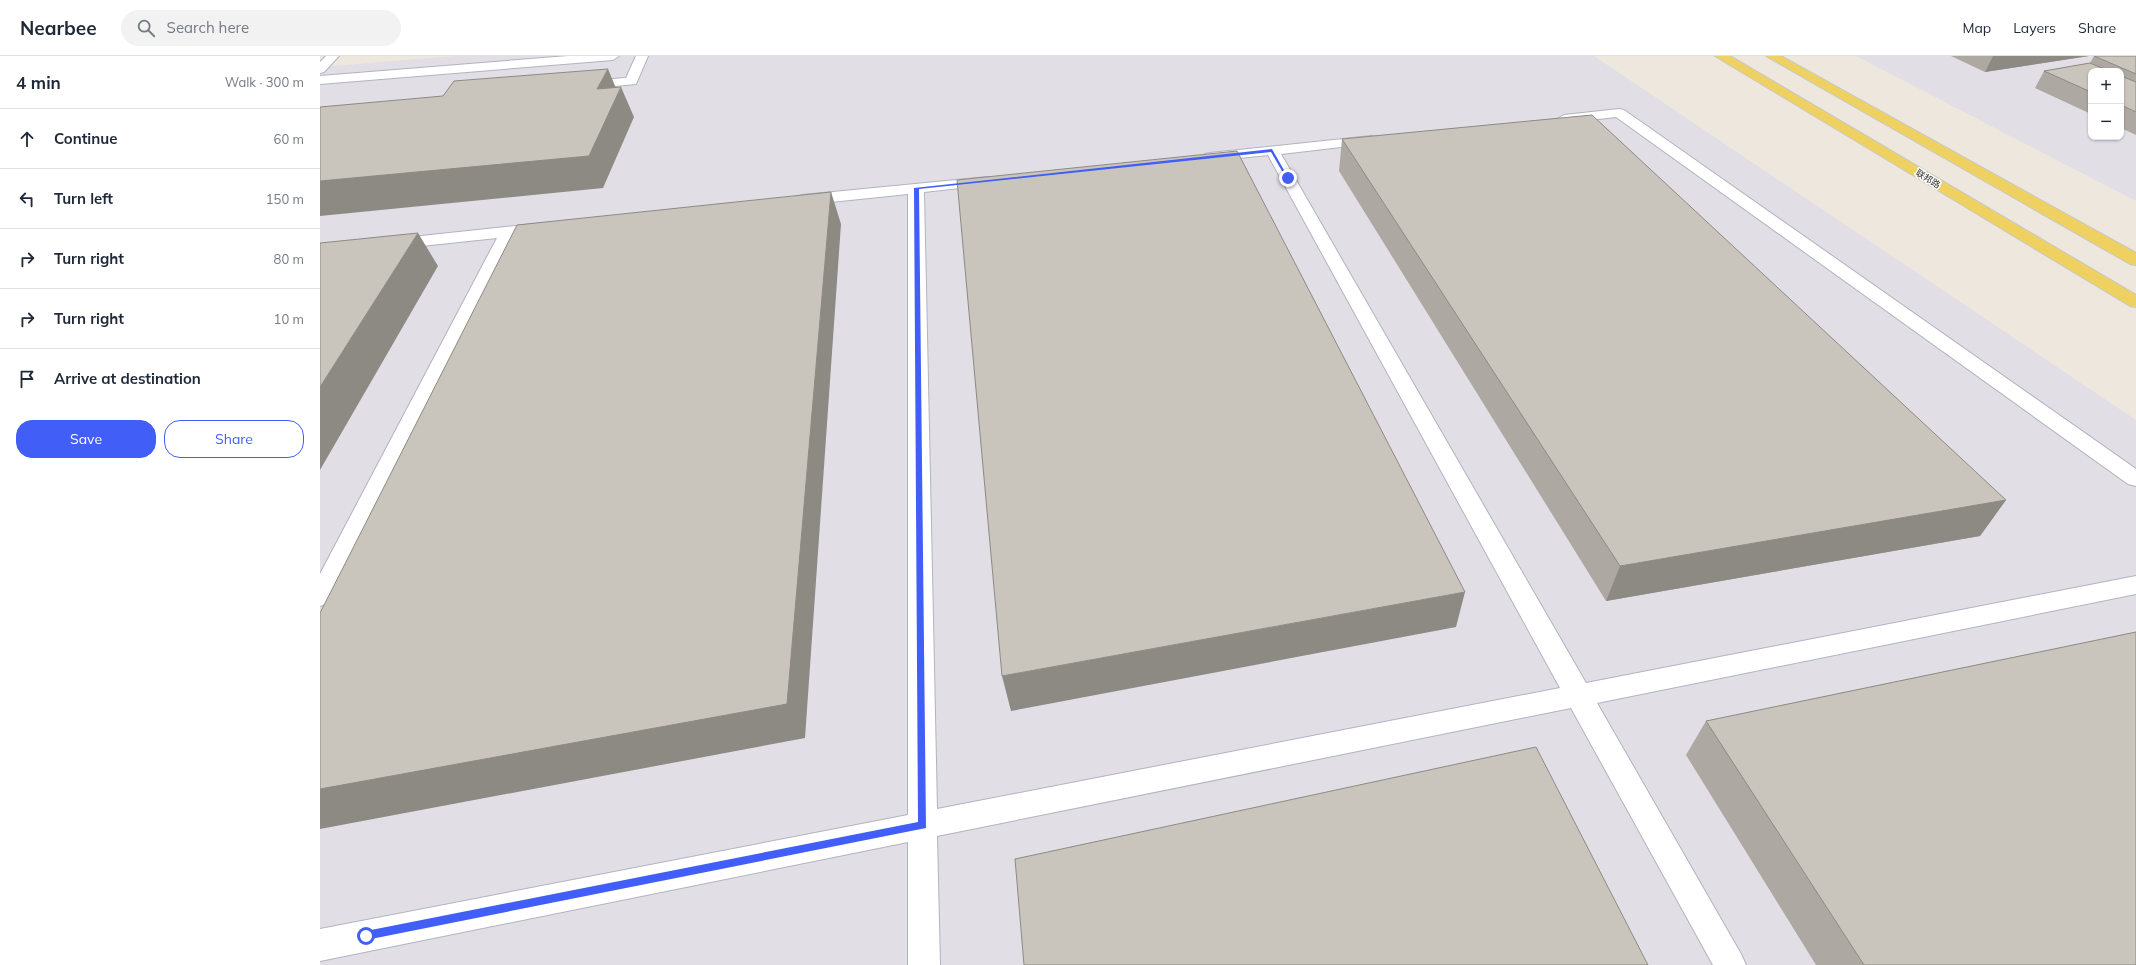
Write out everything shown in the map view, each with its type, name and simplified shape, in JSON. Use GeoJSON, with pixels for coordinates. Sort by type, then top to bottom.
{"type":"FeatureCollection","features":[{"type":"Feature","properties":{"kind":"main road","name":"联邦路"},"geometry":{"type":"LineString","coordinates":[[1721,56],[2136,302]]}},
{"type":"Feature","properties":{"kind":"main road"},"geometry":{"type":"LineString","coordinates":[[1772,56],[2136,260]]}},
{"type":"Feature","properties":{"kind":"lane"},"geometry":{"type":"LineString","coordinates":[[320,69],[333,56]]}},
{"type":"Feature","properties":{"kind":"lane"},"geometry":{"type":"LineString","coordinates":[[320,80],[613,56]]}},
{"type":"Feature","properties":{"kind":"lane"},"geometry":{"type":"LineString","coordinates":[[569,86],[631,81],[642,56]]}},
{"type":"Feature","properties":{"kind":"lane"},"geometry":{"type":"LineString","coordinates":[[1548,121],[1619,114],[2136,479]]}},
{"type":"Feature","properties":{"kind":"lane"},"geometry":{"type":"LineString","coordinates":[[1193,159],[1383,139]]}},
{"type":"Feature","properties":{"kind":"lane"},"geometry":{"type":"LineString","coordinates":[[1272,150],[1730,965]]}},
{"type":"Feature","properties":{"kind":"lane"},"geometry":{"type":"LineString","coordinates":[[791,202],[1003,179]]}},
{"type":"Feature","properties":{"kind":"lane"},"geometry":{"type":"LineString","coordinates":[[916,188],[924,965]]}},
{"type":"Feature","properties":{"kind":"lane"},"geometry":{"type":"LineString","coordinates":[[375,246],[555,227]]}},
{"type":"Feature","properties":{"kind":"lane"},"geometry":{"type":"LineString","coordinates":[[320,597],[508,232]]}},
{"type":"Feature","properties":{"kind":"lane"},"geometry":{"type":"LineString","coordinates":[[320,945],[2136,584]]}},
{"type":"Feature","properties":{"kind":"shaded area"},"geometry":{"type":"Polygon","coordinates":[[[457,56],[1594,56],[2136,420],[2136,965],[320,965],[320,67],[457,56]]]}},
{"type":"Feature","properties":{"kind":"shaded area"},"geometry":{"type":"Polygon","coordinates":[[[1856,56],[2136,56],[2136,201],[1856,56]]]}},
{"type":"Feature","properties":{"kind":"building"},"geometry":{"type":"Polygon","coordinates":[[[2094,56],[2136,56],[2136,74],[2094,56]]]}},
{"type":"Feature","properties":{"kind":"building"},"geometry":{"type":"Polygon","coordinates":[[[2090,63],[2102,68],[2088,68],[2088,91],[2044,71],[2090,63]]]}},
{"type":"Feature","properties":{"kind":"building"},"geometry":{"type":"Polygon","coordinates":[[[608,69],[597,89],[621,87],[589,156],[320,181],[320,107],[443,96],[454,81],[608,69]]]}},
{"type":"Feature","properties":{"kind":"building"},"geometry":{"type":"Polygon","coordinates":[[[2124,77],[2136,82],[2136,112],[2124,106],[2124,77]]]}},
{"type":"Feature","properties":{"kind":"building"},"geometry":{"type":"Polygon","coordinates":[[[1592,115],[2006,500],[1620,566],[1342,139],[1592,115]]]}},
{"type":"Feature","properties":{"kind":"building"},"geometry":{"type":"Polygon","coordinates":[[[1237,151],[1465,592],[1002,676],[957,180],[1237,151]]]}},
{"type":"Feature","properties":{"kind":"building"},"geometry":{"type":"Polygon","coordinates":[[[831,192],[787,704],[320,789],[320,613],[517,225],[831,192]]]}},
{"type":"Feature","properties":{"kind":"building"},"geometry":{"type":"Polygon","coordinates":[[[418,233],[320,387],[320,243],[418,233]]]}},
{"type":"Feature","properties":{"kind":"building"},"geometry":{"type":"Polygon","coordinates":[[[2136,632],[2136,965],[1864,965],[1706,721],[2136,632]]]}},
{"type":"Feature","properties":{"kind":"building"},"geometry":{"type":"Polygon","coordinates":[[[1536,747],[1648,965],[1024,965],[1015,859],[1536,747]]]}},
{"type":"Feature","properties":{"kind":"route"},"geometry":{"type":"LineString","coordinates":[[366,936],[923,825],[916,188],[1272,150],[1288,178]]}}]}
